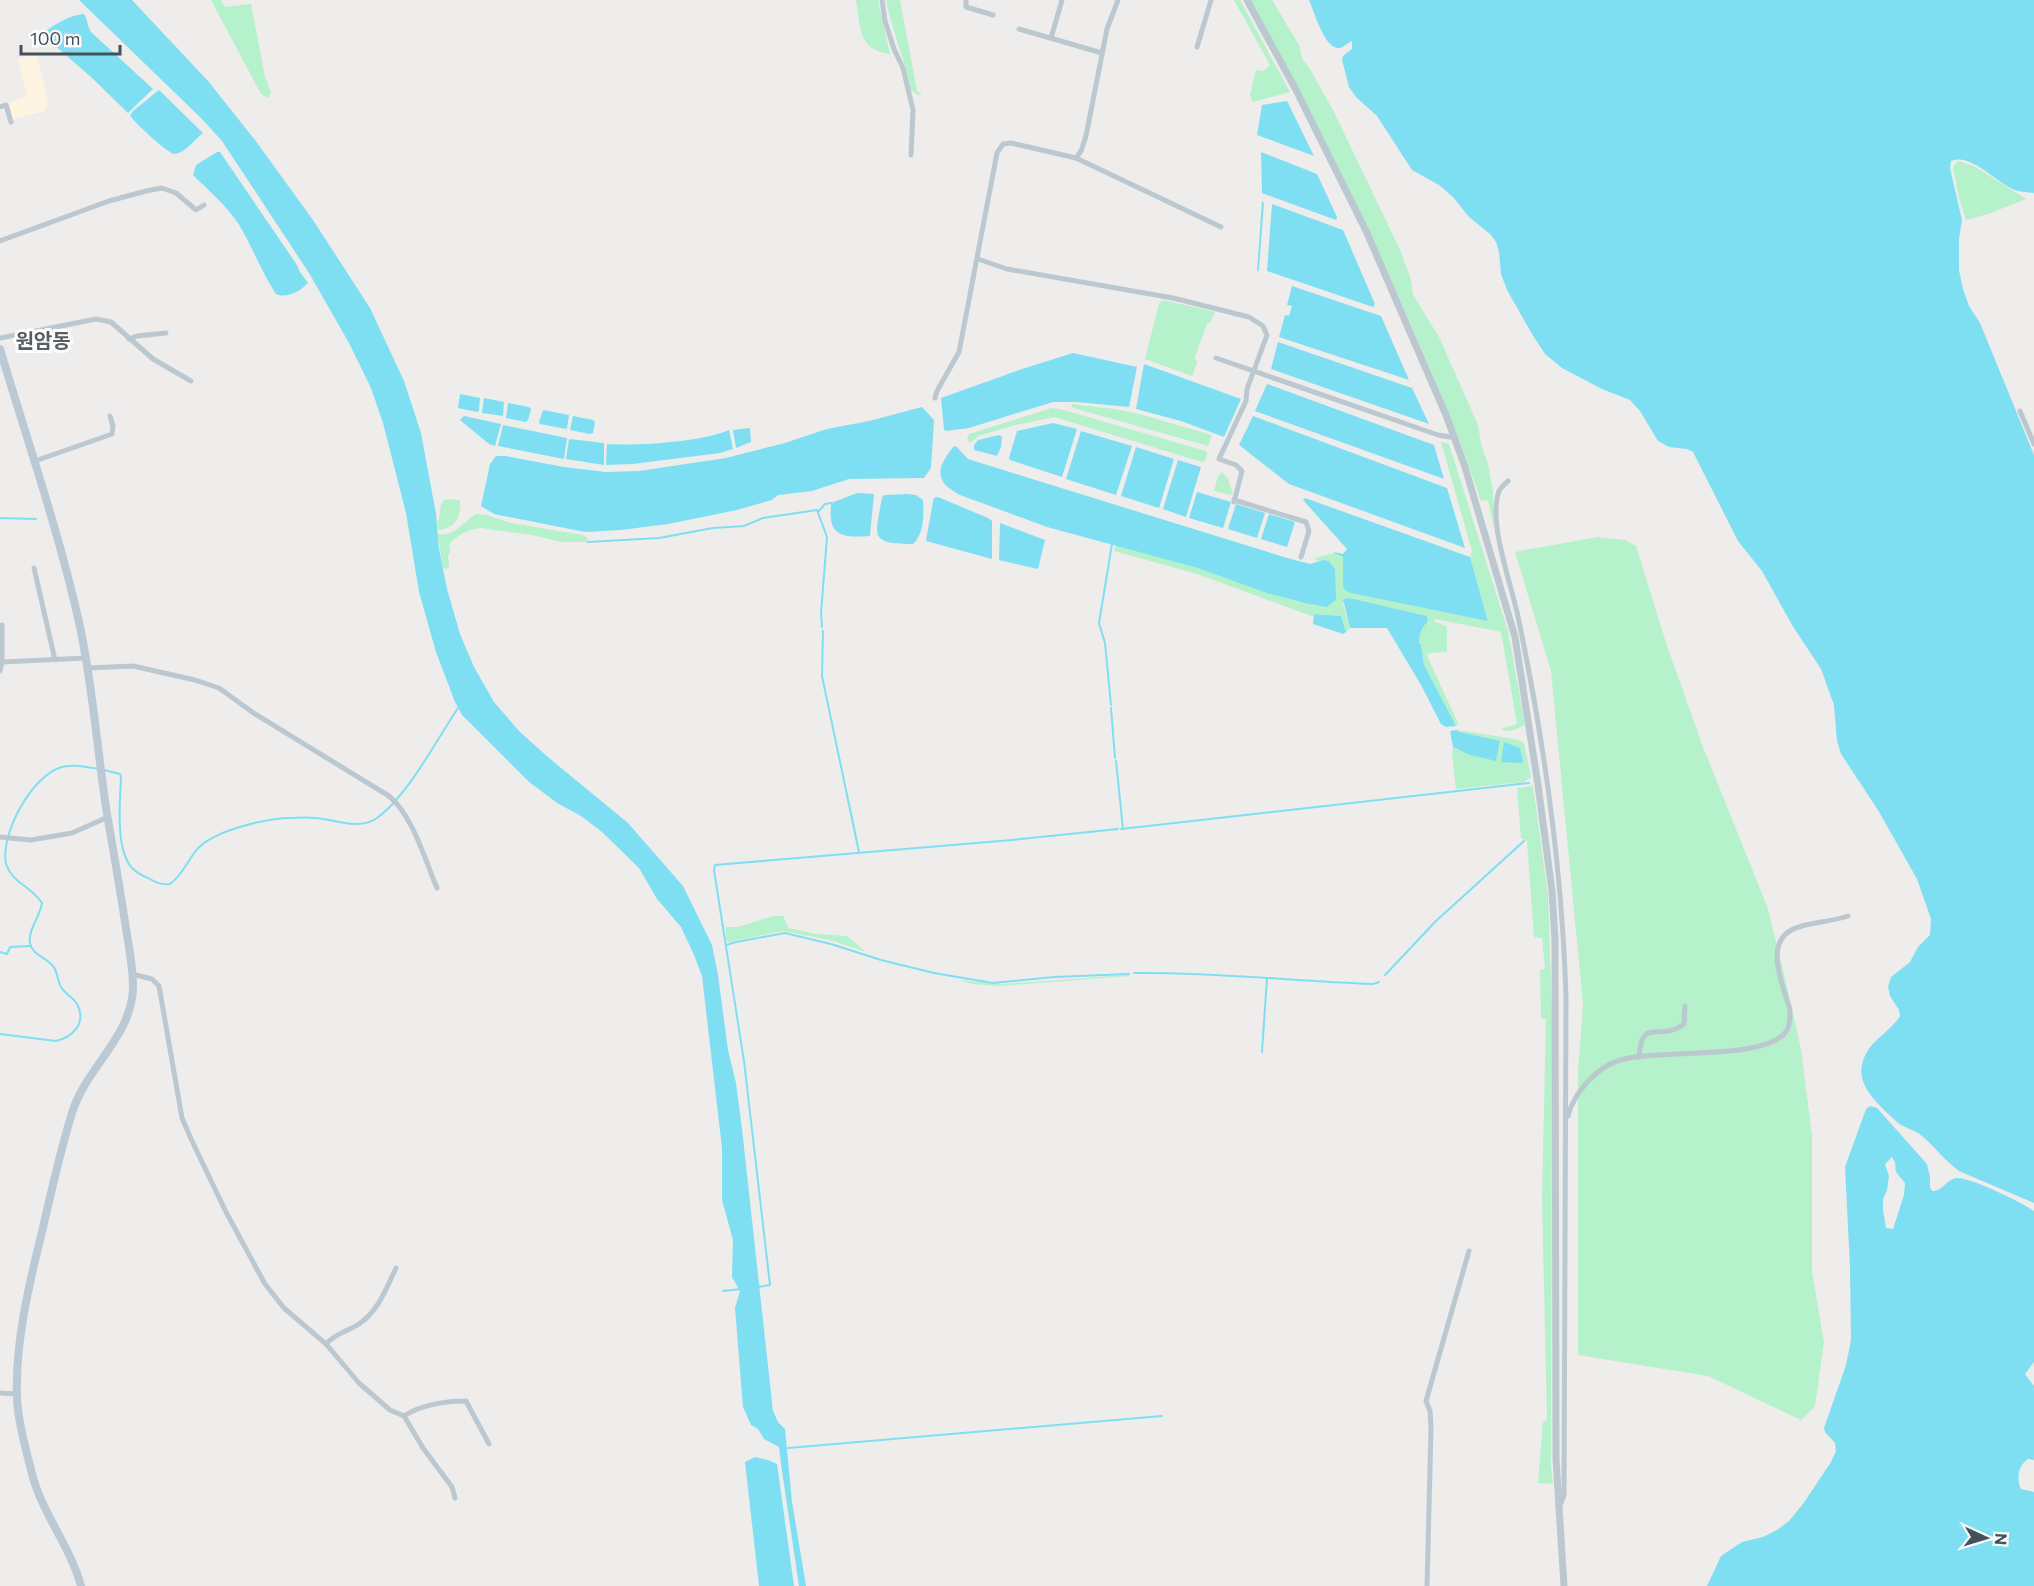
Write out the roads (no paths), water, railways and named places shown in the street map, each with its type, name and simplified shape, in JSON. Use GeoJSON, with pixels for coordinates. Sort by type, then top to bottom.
{"type":"FeatureCollection","features":[{"type":"Feature","properties":{"kind":"main road"},"geometry":{"type":"LineString","coordinates":[[0,349],[3,370],[61,546],[86,658],[133,989],[129,1010],[120,1033],[81,1089],[59,1156],[31,1278],[23,1329],[17,1394],[33,1478],[42,1501],[64,1542],[81,1586]]}},
{"type":"Feature","properties":{"kind":"street"},"geometry":{"type":"LineString","coordinates":[[882,0],[891,39],[903,68],[913,111],[911,155]]}},
{"type":"Feature","properties":{"kind":"street"},"geometry":{"type":"LineString","coordinates":[[966,0],[966,8],[993,15]]}},
{"type":"Feature","properties":{"kind":"street"},"geometry":{"type":"LineString","coordinates":[[1051,38],[1062,0]]}},
{"type":"Feature","properties":{"kind":"street"},"geometry":{"type":"LineString","coordinates":[[1076,158],[1086,136],[1107,29],[1118,0]]}},
{"type":"Feature","properties":{"kind":"street"},"geometry":{"type":"LineString","coordinates":[[1197,47],[1211,0]]}},
{"type":"Feature","properties":{"kind":"street"},"geometry":{"type":"LineString","coordinates":[[1247,0],[1296,90],[1367,233],[1456,438],[1515,637],[1552,891],[1556,964],[1556,1459],[1564,1586]]}},
{"type":"Feature","properties":{"kind":"street"},"geometry":{"type":"LineString","coordinates":[[1019,28],[1102,53]]}},
{"type":"Feature","properties":{"kind":"street"},"geometry":{"type":"LineString","coordinates":[[0,107],[6,105],[11,122]]}},
{"type":"Feature","properties":{"kind":"street"},"geometry":{"type":"LineString","coordinates":[[935,398],[959,352],[997,153],[1003,144],[1011,142],[1076,158],[1221,227]]}},
{"type":"Feature","properties":{"kind":"street"},"geometry":{"type":"LineString","coordinates":[[0,241],[109,201],[162,188],[176,193],[196,210],[204,205]]}},
{"type":"Feature","properties":{"kind":"street"},"geometry":{"type":"LineString","coordinates":[[978,259],[1006,269],[1173,298],[1249,316],[1263,326],[1267,335],[1247,389],[1246,400],[1219,459],[1236,465],[1242,471],[1234,501],[1306,522],[1309,531],[1301,557]]}},
{"type":"Feature","properties":{"kind":"street"},"geometry":{"type":"LineString","coordinates":[[0,338],[96,319],[111,322],[153,359],[191,381]]}},
{"type":"Feature","properties":{"kind":"street"},"geometry":{"type":"LineString","coordinates":[[129,339],[166,333]]}},
{"type":"Feature","properties":{"kind":"street"},"geometry":{"type":"LineString","coordinates":[[1216,358],[1438,435],[1456,438]]}},
{"type":"Feature","properties":{"kind":"street"},"geometry":{"type":"LineString","coordinates":[[2020,411],[2034,444]]}},
{"type":"Feature","properties":{"kind":"street"},"geometry":{"type":"LineString","coordinates":[[34,461],[112,434],[113,426],[110,416]]}},
{"type":"Feature","properties":{"kind":"street"},"geometry":{"type":"LineString","coordinates":[[1508,481],[1500,489],[1496,502],[1498,532],[1536,706],[1550,795],[1559,878],[1566,997],[1564,1495],[1559,1511]]}},
{"type":"Feature","properties":{"kind":"street"},"geometry":{"type":"LineString","coordinates":[[34,568],[56,660]]}},
{"type":"Feature","properties":{"kind":"street"},"geometry":{"type":"LineString","coordinates":[[0,671],[2,625]]}},
{"type":"Feature","properties":{"kind":"street"},"geometry":{"type":"LineString","coordinates":[[2,663],[86,658]]}},
{"type":"Feature","properties":{"kind":"street"},"geometry":{"type":"LineString","coordinates":[[88,668],[133,666],[185,677],[219,688],[255,714],[398,804],[413,831],[437,888]]}},
{"type":"Feature","properties":{"kind":"street"},"geometry":{"type":"LineString","coordinates":[[0,837],[31,840],[72,833],[108,817]]}},
{"type":"Feature","properties":{"kind":"street"},"geometry":{"type":"LineString","coordinates":[[1566,1126],[1569,1111],[1582,1087],[1605,1068],[1620,1060],[1755,1048],[1784,1035],[1789,1026],[1790,1010],[1776,954],[1780,941],[1786,933],[1801,926],[1835,921],[1848,916]]}},
{"type":"Feature","properties":{"kind":"street"},"geometry":{"type":"LineString","coordinates":[[132,974],[152,979],[159,986],[182,1118],[226,1212],[265,1284],[284,1308],[326,1344],[359,1383],[390,1410],[404,1416],[423,1448],[452,1487],[455,1498]]}},
{"type":"Feature","properties":{"kind":"street"},"geometry":{"type":"LineString","coordinates":[[1639,1057],[1640,1041],[1643,1035],[1648,1032],[1669,1031],[1684,1024],[1685,1006]]}},
{"type":"Feature","properties":{"kind":"street"},"geometry":{"type":"LineString","coordinates":[[1427,1586],[1431,1430],[1430,1411],[1426,1401],[1469,1251]]}},
{"type":"Feature","properties":{"kind":"street"},"geometry":{"type":"LineString","coordinates":[[326,1344],[356,1326],[374,1311],[396,1268]]}},
{"type":"Feature","properties":{"kind":"street"},"geometry":{"type":"LineString","coordinates":[[0,1393],[17,1394]]}},
{"type":"Feature","properties":{"kind":"street"},"geometry":{"type":"LineString","coordinates":[[404,1416],[412,1411],[456,1401],[466,1401],[489,1444]]}},
{"type":"Feature","properties":{"kind":"water"},"geometry":{"type":"Polygon","coordinates":[[[79,0],[132,0],[208,81],[255,140],[313,220],[370,308],[404,381],[421,433],[447,589],[460,634],[474,667],[494,702],[519,731],[628,823],[683,886],[712,945],[728,1050],[736,1083],[773,1411],[778,1422],[785,1429],[792,1502],[806,1586],[799,1586],[779,1447],[764,1439],[758,1429],[751,1425],[743,1407],[735,1308],[740,1291],[732,1277],[733,1240],[722,1200],[722,1148],[702,976],[694,955],[681,927],[657,899],[639,868],[602,832],[528,781],[462,715],[436,652],[419,592],[406,513],[383,423],[371,388],[349,343],[309,273],[222,141],[79,0]]]}},
{"type":"Feature","properties":{"kind":"water"},"geometry":{"type":"Polygon","coordinates":[[[1309,0],[2034,0],[2034,193],[2015,190],[1975,164],[1966,161],[1958,159],[1951,161],[1950,168],[1962,220],[1959,239],[1959,270],[1963,289],[1969,306],[1980,323],[2034,455],[2034,1203],[1959,1171],[1922,1136],[1896,1121],[1865,1087],[1861,1073],[1864,1058],[1871,1046],[1900,1016],[1890,996],[1888,987],[1891,977],[1910,962],[1918,947],[1930,935],[1931,919],[1917,879],[1878,810],[1841,754],[1837,741],[1834,705],[1821,669],[1792,625],[1762,571],[1738,541],[1693,452],[1669,447],[1658,441],[1640,411],[1630,400],[1602,389],[1562,368],[1545,354],[1507,290],[1501,274],[1496,242],[1439,185],[1412,170],[1377,116],[1356,97],[1349,87],[1342,60],[1343,56],[1352,49],[1352,41],[1340,48],[1330,43],[1321,29],[1309,0]]]}},
{"type":"Feature","properties":{"kind":"water"},"geometry":{"type":"Polygon","coordinates":[[[84,14],[91,32],[153,89],[128,113],[45,37],[44,32],[58,23],[84,14]]]}},
{"type":"Feature","properties":{"kind":"water"},"geometry":{"type":"Polygon","coordinates":[[[159,90],[203,133],[179,153],[171,153],[165,149],[130,116],[159,90]]]}},
{"type":"Feature","properties":{"kind":"water"},"geometry":{"type":"Polygon","coordinates":[[[1287,101],[1314,156],[1257,135],[1262,105],[1287,101]]]}},
{"type":"Feature","properties":{"kind":"water"},"geometry":{"type":"Polygon","coordinates":[[[220,152],[297,265],[308,283],[301,289],[284,296],[276,294],[238,223],[193,175],[196,165],[220,152]]]}},
{"type":"Feature","properties":{"kind":"water"},"geometry":{"type":"Polygon","coordinates":[[[1261,152],[1317,174],[1337,217],[1336,220],[1262,193],[1261,152]]]}},
{"type":"Feature","properties":{"kind":"water"},"geometry":{"type":"Polygon","coordinates":[[[1262,201],[1264,203],[1257,272],[1262,201]]]}},
{"type":"Feature","properties":{"kind":"water"},"geometry":{"type":"Polygon","coordinates":[[[1272,204],[1343,230],[1375,304],[1373,307],[1267,271],[1272,204]]]}},
{"type":"Feature","properties":{"kind":"water"},"geometry":{"type":"Polygon","coordinates":[[[1292,286],[1381,316],[1409,380],[1279,337],[1285,315],[1289,316],[1292,306],[1287,305],[1292,286]]]}},
{"type":"Feature","properties":{"kind":"water"},"geometry":{"type":"Polygon","coordinates":[[[1278,342],[1412,388],[1429,424],[1271,369],[1278,342]]]}},
{"type":"Feature","properties":{"kind":"water"},"geometry":{"type":"Polygon","coordinates":[[[1073,353],[1137,367],[1129,407],[1053,402],[969,428],[944,430],[941,398],[1073,353]]]}},
{"type":"Feature","properties":{"kind":"water"},"geometry":{"type":"Polygon","coordinates":[[[1144,364],[1241,399],[1224,437],[1181,421],[1136,409],[1144,364]]]}},
{"type":"Feature","properties":{"kind":"water"},"geometry":{"type":"Polygon","coordinates":[[[1267,384],[1434,445],[1444,479],[1255,411],[1267,384]]]}},
{"type":"Feature","properties":{"kind":"water"},"geometry":{"type":"Polygon","coordinates":[[[460,394],[480,398],[479,411],[458,408],[460,394]]]}},
{"type":"Feature","properties":{"kind":"water"},"geometry":{"type":"Polygon","coordinates":[[[484,398],[504,402],[503,416],[482,413],[484,398]]]}},
{"type":"Feature","properties":{"kind":"water"},"geometry":{"type":"Polygon","coordinates":[[[508,403],[529,407],[531,409],[528,420],[526,422],[506,418],[508,403]]]}},
{"type":"Feature","properties":{"kind":"water"},"geometry":{"type":"Polygon","coordinates":[[[922,407],[934,420],[931,468],[924,478],[849,479],[812,491],[778,495],[772,500],[737,510],[668,524],[621,530],[586,532],[494,514],[481,506],[490,464],[496,456],[606,472],[639,471],[726,458],[785,443],[827,429],[922,407]]]}},
{"type":"Feature","properties":{"kind":"water"},"geometry":{"type":"Polygon","coordinates":[[[543,410],[569,415],[567,428],[540,424],[543,410]]]}},
{"type":"Feature","properties":{"kind":"water"},"geometry":{"type":"Polygon","coordinates":[[[464,416],[501,424],[495,446],[489,444],[460,420],[464,416]]]}},
{"type":"Feature","properties":{"kind":"water"},"geometry":{"type":"Polygon","coordinates":[[[573,416],[593,420],[595,422],[593,433],[570,430],[573,416]]]}},
{"type":"Feature","properties":{"kind":"water"},"geometry":{"type":"Polygon","coordinates":[[[1253,416],[1447,488],[1465,548],[1289,484],[1239,445],[1253,416]]]}},
{"type":"Feature","properties":{"kind":"water"},"geometry":{"type":"Polygon","coordinates":[[[1053,423],[1077,429],[1062,477],[1010,460],[1017,431],[1053,423]]]}},
{"type":"Feature","properties":{"kind":"water"},"geometry":{"type":"Polygon","coordinates":[[[503,425],[567,438],[564,459],[498,446],[503,425]]]}},
{"type":"Feature","properties":{"kind":"water"},"geometry":{"type":"Polygon","coordinates":[[[750,428],[751,442],[736,448],[733,430],[750,428]]]}},
{"type":"Feature","properties":{"kind":"water"},"geometry":{"type":"Polygon","coordinates":[[[729,430],[733,449],[720,453],[633,464],[606,465],[607,444],[669,442],[703,438],[729,430]]]}},
{"type":"Feature","properties":{"kind":"water"},"geometry":{"type":"Polygon","coordinates":[[[1081,431],[1132,446],[1116,495],[1066,479],[1081,431]]]}},
{"type":"Feature","properties":{"kind":"water"},"geometry":{"type":"Polygon","coordinates":[[[999,435],[1002,437],[997,456],[974,450],[974,445],[978,440],[999,435]]]}},
{"type":"Feature","properties":{"kind":"water"},"geometry":{"type":"Polygon","coordinates":[[[569,439],[604,443],[604,465],[566,459],[569,439]]]}},
{"type":"Feature","properties":{"kind":"water"},"geometry":{"type":"Polygon","coordinates":[[[956,446],[968,459],[1287,558],[1310,564],[1323,560],[1329,561],[1335,569],[1336,600],[1327,607],[1267,593],[1198,568],[1047,527],[960,495],[946,485],[940,474],[943,462],[956,446]]]}},
{"type":"Feature","properties":{"kind":"water"},"geometry":{"type":"Polygon","coordinates":[[[1136,447],[1174,459],[1159,508],[1121,496],[1136,447]]]}},
{"type":"Feature","properties":{"kind":"water"},"geometry":{"type":"Polygon","coordinates":[[[1178,460],[1201,467],[1186,517],[1163,509],[1178,460]]]}},
{"type":"Feature","properties":{"kind":"water"},"geometry":{"type":"Polygon","coordinates":[[[1197,492],[1231,502],[1223,528],[1189,518],[1197,492]]]}},
{"type":"Feature","properties":{"kind":"water"},"geometry":{"type":"Polygon","coordinates":[[[857,493],[874,494],[870,536],[845,535],[835,530],[832,525],[831,503],[857,493]]]}},
{"type":"Feature","properties":{"kind":"water"},"geometry":{"type":"Polygon","coordinates":[[[916,495],[923,500],[923,524],[917,540],[913,544],[898,544],[881,539],[877,529],[882,497],[916,495]]]}},
{"type":"Feature","properties":{"kind":"water"},"geometry":{"type":"Polygon","coordinates":[[[938,497],[992,521],[992,559],[926,541],[933,501],[938,497]]]}},
{"type":"Feature","properties":{"kind":"water"},"geometry":{"type":"Polygon","coordinates":[[[1305,498],[1470,557],[1488,621],[1345,590],[1343,557],[1334,552],[1343,554],[1347,549],[1303,500],[1305,498]]]}},
{"type":"Feature","properties":{"kind":"water"},"geometry":{"type":"Polygon","coordinates":[[[1236,504],[1265,513],[1257,538],[1228,529],[1236,504]]]}},
{"type":"Feature","properties":{"kind":"water"},"geometry":{"type":"Polygon","coordinates":[[[1269,514],[1295,522],[1287,547],[1261,539],[1269,514]]]}},
{"type":"Feature","properties":{"kind":"water"},"geometry":{"type":"Polygon","coordinates":[[[1000,523],[1045,540],[1038,569],[999,560],[1000,523]]]}},
{"type":"Feature","properties":{"kind":"water"},"geometry":{"type":"Polygon","coordinates":[[[1349,598],[1427,616],[1428,621],[1419,640],[1424,665],[1456,726],[1446,727],[1441,724],[1387,628],[1350,628],[1343,599],[1349,598]]]}},
{"type":"Feature","properties":{"kind":"water"},"geometry":{"type":"Polygon","coordinates":[[[1314,614],[1341,616],[1346,632],[1343,634],[1313,624],[1314,614]]]}},
{"type":"Feature","properties":{"kind":"water"},"geometry":{"type":"Polygon","coordinates":[[[1457,730],[1500,741],[1496,761],[1470,755],[1453,747],[1450,731],[1457,730]]]}},
{"type":"Feature","properties":{"kind":"water"},"geometry":{"type":"Polygon","coordinates":[[[1504,742],[1520,748],[1523,761],[1521,763],[1501,762],[1504,742]]]}},
{"type":"Feature","properties":{"kind":"water"},"geometry":{"type":"Polygon","coordinates":[[[1870,1106],[1877,1108],[1927,1164],[1932,1191],[1936,1191],[1953,1179],[1962,1179],[1996,1191],[2034,1211],[2034,1362],[2025,1374],[2034,1386],[2034,1460],[2028,1459],[2025,1462],[2018,1477],[2021,1489],[2034,1492],[2034,1586],[1707,1586],[1721,1556],[1742,1542],[1763,1537],[1789,1521],[1803,1504],[1836,1451],[1835,1443],[1824,1428],[1846,1365],[1851,1340],[1845,1167],[1866,1109],[1870,1106]],[[1892,1157],[1885,1164],[1889,1176],[1883,1199],[1886,1228],[1893,1229],[1904,1195],[1905,1183],[1896,1172],[1892,1157]]]}},
{"type":"Feature","properties":{"kind":"water"},"geometry":{"type":"Polygon","coordinates":[[[755,1457],[777,1464],[794,1586],[759,1586],[745,1462],[755,1457]]]}},
{"type":"Feature","properties":{"kind":"waterway"},"geometry":{"type":"LineString","coordinates":[[818,512],[825,504],[831,503]]}},
{"type":"Feature","properties":{"kind":"waterway"},"geometry":{"type":"LineString","coordinates":[[588,542],[659,538],[713,528],[744,526],[763,518],[817,510],[827,537],[822,627]]}},
{"type":"Feature","properties":{"kind":"waterway"},"geometry":{"type":"LineString","coordinates":[[0,518],[36,519]]}},
{"type":"Feature","properties":{"kind":"waterway"},"geometry":{"type":"LineString","coordinates":[[1111,705],[1105,643],[1099,623],[1112,544]]}},
{"type":"Feature","properties":{"kind":"waterway"},"geometry":{"type":"LineString","coordinates":[[823,631],[822,676],[859,852]]}},
{"type":"Feature","properties":{"kind":"waterway"},"geometry":{"type":"LineString","coordinates":[[104,770],[120,774],[121,777],[120,824],[123,849],[127,860],[132,868],[142,875],[158,883],[170,884],[201,845],[240,827],[288,818],[315,818],[355,824],[363,824],[377,818],[388,809],[410,782],[458,708]]}},
{"type":"Feature","properties":{"kind":"waterway"},"geometry":{"type":"LineString","coordinates":[[1111,708],[1115,758]]}},
{"type":"Feature","properties":{"kind":"waterway"},"geometry":{"type":"LineString","coordinates":[[1116,761],[1123,829]]}},
{"type":"Feature","properties":{"kind":"waterway"},"geometry":{"type":"LineString","coordinates":[[0,1034],[56,1041],[73,1033],[79,1023],[80,1011],[77,1004],[61,987],[55,968],[31,947],[31,933],[42,903],[9,871],[5,852],[8,837],[20,807],[40,781],[62,767],[99,769]]}},
{"type":"Feature","properties":{"kind":"waterway"},"geometry":{"type":"LineString","coordinates":[[1121,829],[1529,783]]}},
{"type":"Feature","properties":{"kind":"waterway"},"geometry":{"type":"LineString","coordinates":[[758,1287],[770,1285],[744,1061],[715,865],[1118,829]]}},
{"type":"Feature","properties":{"kind":"waterway"},"geometry":{"type":"LineString","coordinates":[[1385,975],[1436,921],[1524,841]]}},
{"type":"Feature","properties":{"kind":"waterway"},"geometry":{"type":"LineString","coordinates":[[726,945],[785,933],[934,973],[993,983],[1054,977],[1129,974]]}},
{"type":"Feature","properties":{"kind":"waterway"},"geometry":{"type":"LineString","coordinates":[[0,952],[7,954],[10,947],[31,946]]}},
{"type":"Feature","properties":{"kind":"waterway"},"geometry":{"type":"LineString","coordinates":[[1134,973],[1373,984],[1379,982]]}},
{"type":"Feature","properties":{"kind":"waterway"},"geometry":{"type":"LineString","coordinates":[[1262,1052],[1267,978]]}},
{"type":"Feature","properties":{"kind":"waterway"},"geometry":{"type":"LineString","coordinates":[[723,1291],[741,1289]]}},
{"type":"Feature","properties":{"kind":"waterway"},"geometry":{"type":"LineString","coordinates":[[788,1448],[1162,1416]]}},
{"type":"Feature","properties":{"kind":"district","name":"원암동"},"geometry":{"type":"Point","coordinates":[43,341]}}]}
